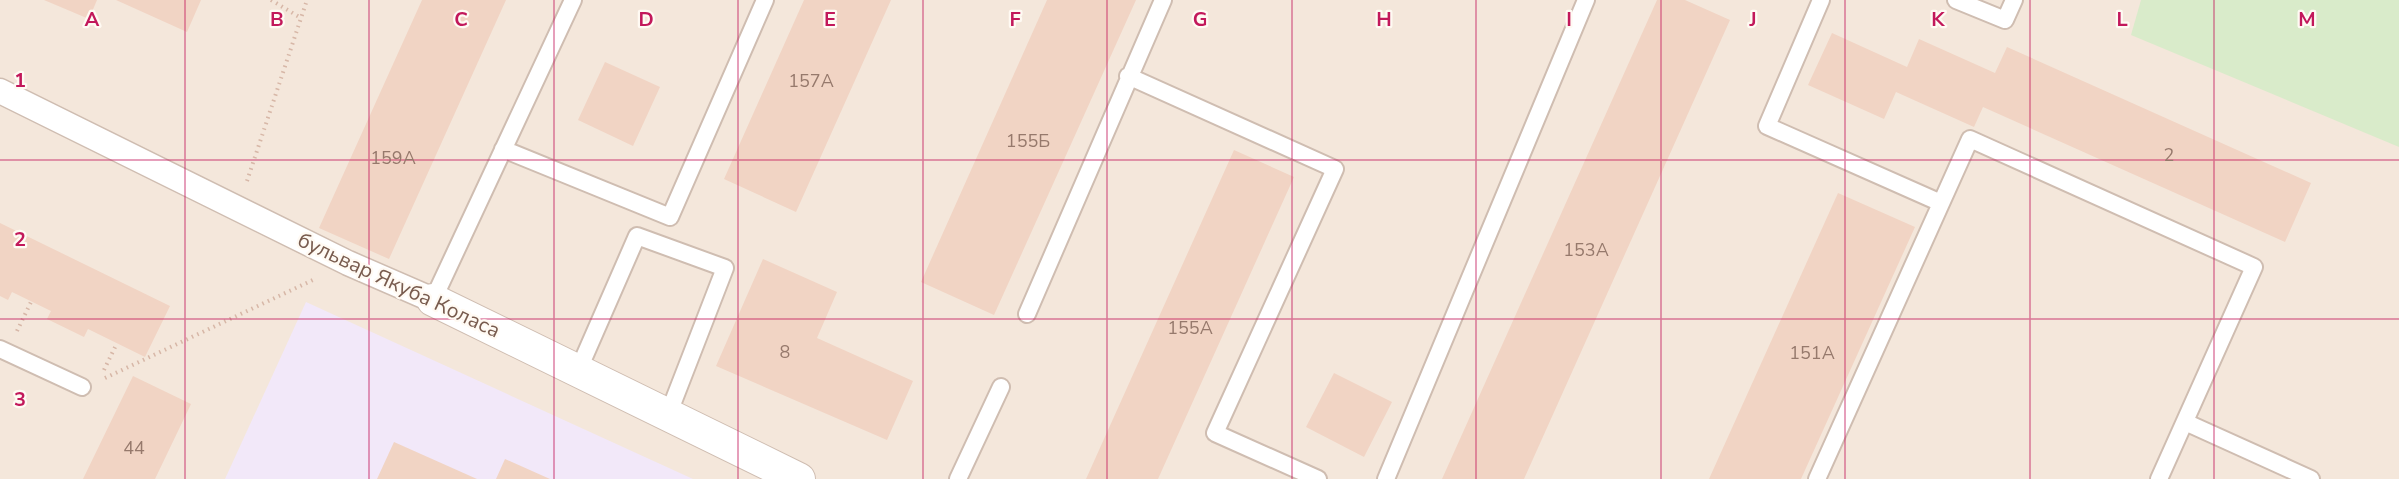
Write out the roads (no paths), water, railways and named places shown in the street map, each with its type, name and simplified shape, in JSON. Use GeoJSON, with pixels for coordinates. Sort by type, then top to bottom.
{"type":"FeatureCollection","features":[{"type":"Feature","properties":{"kind":"street","name":"бульвар Якуба Коласа"},"geometry":{"type":"LineString","coordinates":[[0,91],[348,263],[433,300],[799,479]]}},
{"type":"Feature","properties":{"kind":"lane"},"geometry":{"type":"LineString","coordinates":[[433,300],[573,0]]}},
{"type":"Feature","properties":{"kind":"lane"},"geometry":{"type":"LineString","coordinates":[[503,149],[670,217],[765,0]]}},
{"type":"Feature","properties":{"kind":"lane"},"geometry":{"type":"LineString","coordinates":[[1027,314],[1128,76],[1163,0]]}},
{"type":"Feature","properties":{"kind":"lane"},"geometry":{"type":"LineString","coordinates":[[1386,479],[1586,0]]}},
{"type":"Feature","properties":{"kind":"lane"},"geometry":{"type":"LineString","coordinates":[[1821,0],[1767,126],[1941,203]]}},
{"type":"Feature","properties":{"kind":"lane"},"geometry":{"type":"LineString","coordinates":[[1956,0],[2005,20],[2014,0]]}},
{"type":"Feature","properties":{"kind":"lane"},"geometry":{"type":"LineString","coordinates":[[1128,76],[1335,169],[1215,433],[1318,479]]}},
{"type":"Feature","properties":{"kind":"lane"},"geometry":{"type":"LineString","coordinates":[[1817,479],[1970,140],[2254,267],[2159,479]]}},
{"type":"Feature","properties":{"kind":"lane"},"geometry":{"type":"LineString","coordinates":[[578,371],[637,236],[725,268],[668,415]]}},
{"type":"Feature","properties":{"kind":"lane"},"geometry":{"type":"LineString","coordinates":[[0,349],[82,387]]}},
{"type":"Feature","properties":{"kind":"lane"},"geometry":{"type":"LineString","coordinates":[[958,479],[1001,387]]}},
{"type":"Feature","properties":{"kind":"lane"},"geometry":{"type":"LineString","coordinates":[[2185,422],[2311,479]]}}]}
